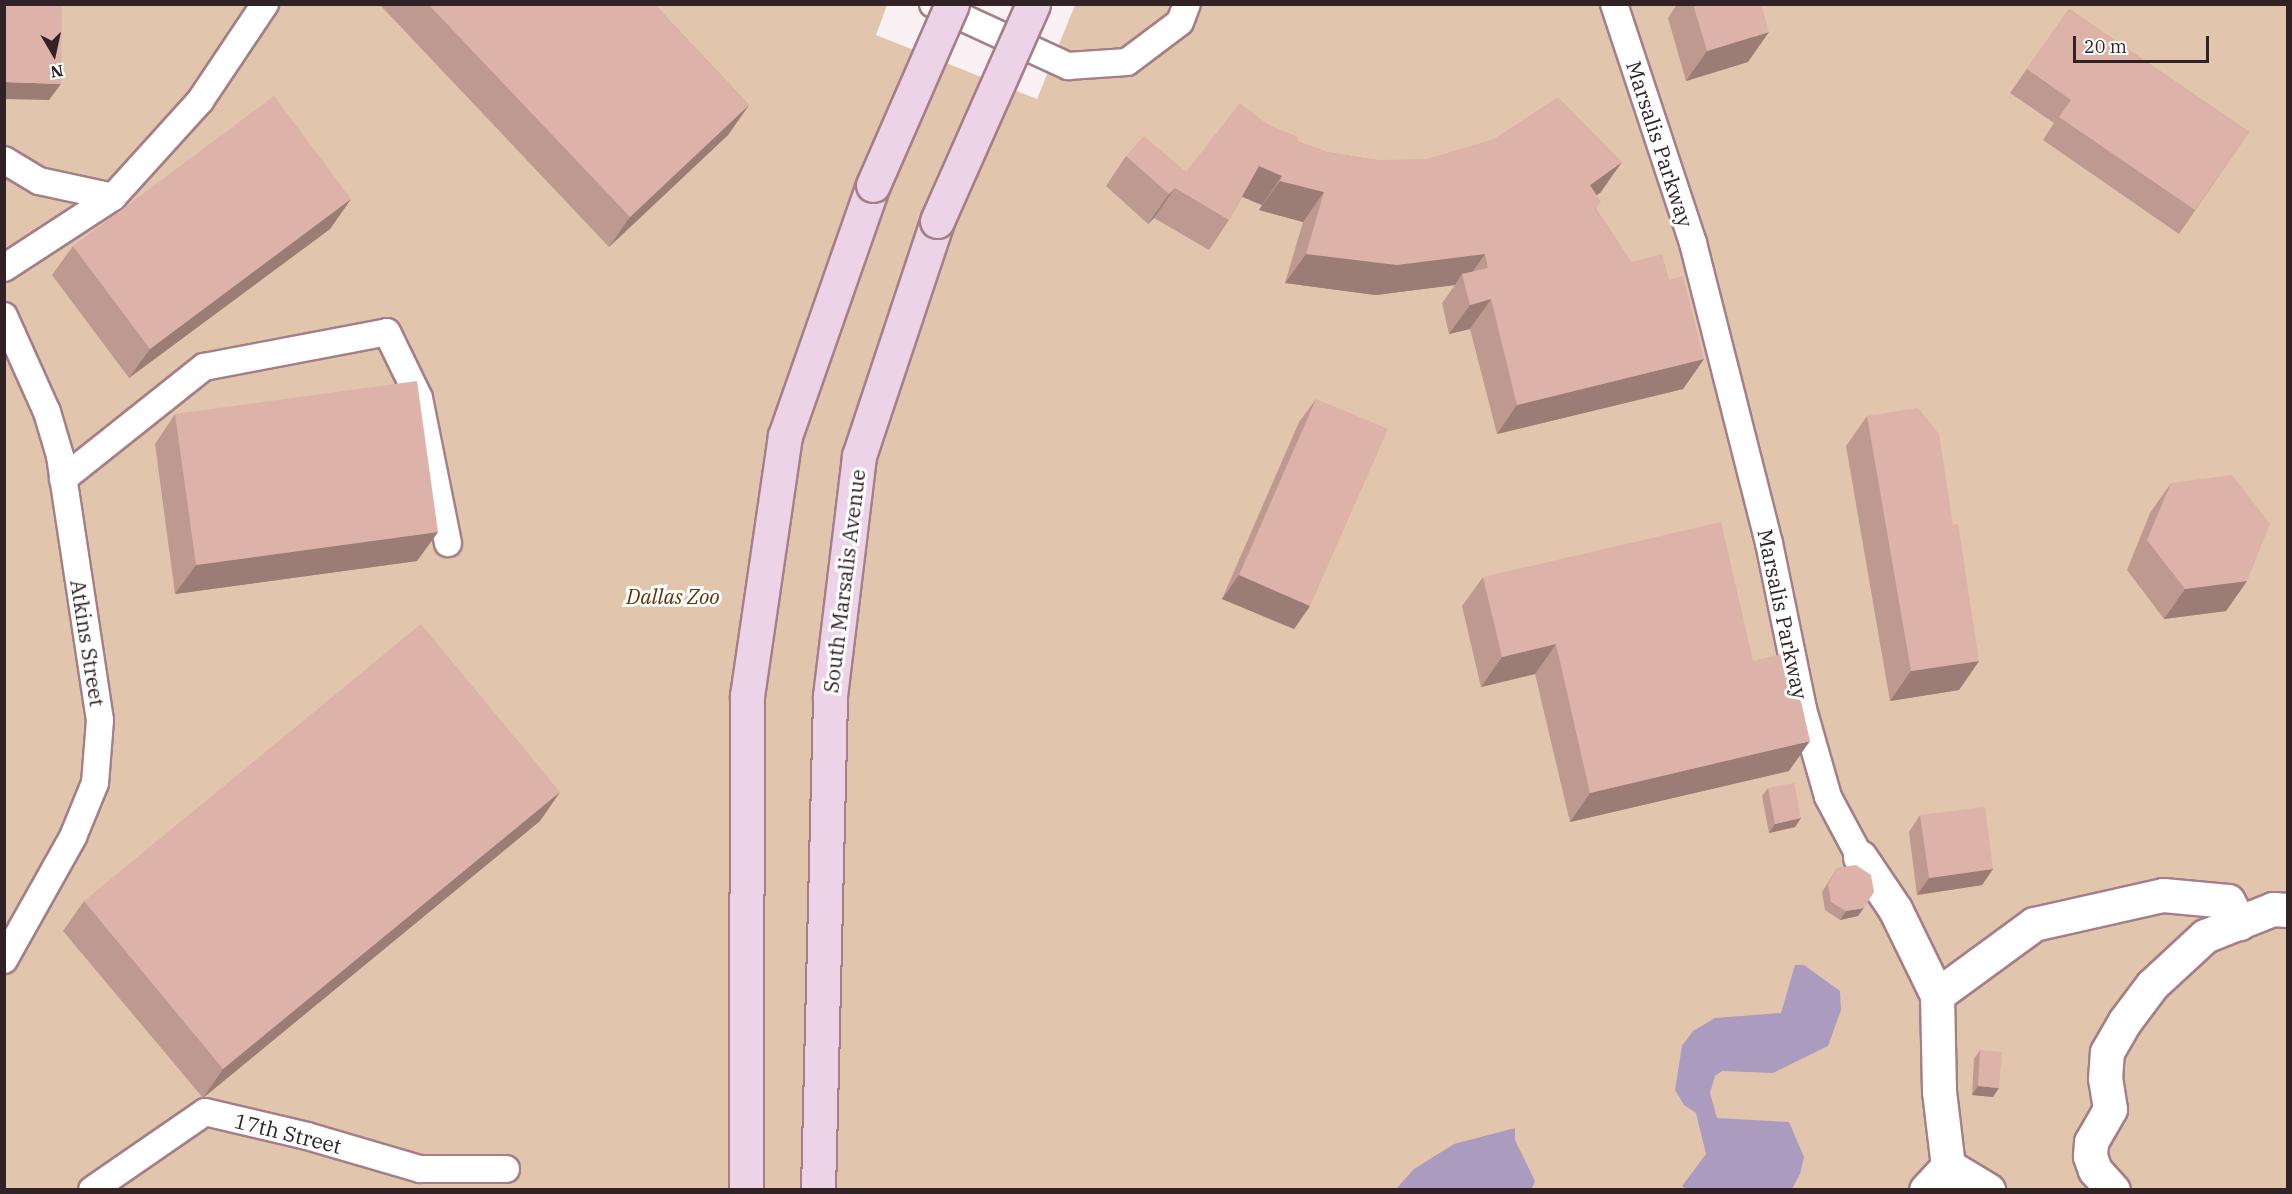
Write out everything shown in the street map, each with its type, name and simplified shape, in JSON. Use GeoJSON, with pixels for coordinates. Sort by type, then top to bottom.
{"type":"FeatureCollection","features":[{"type":"Feature","properties":{"kind":"main road"},"geometry":{"type":"LineString","coordinates":[[746,1190],[747,696],[785,436],[873,185],[952,4]]}},
{"type":"Feature","properties":{"kind":"main road","name":"South Marsalis Avenue"},"geometry":{"type":"LineString","coordinates":[[818,1190],[831,684],[859,456],[937,221],[1033,4]]}},
{"type":"Feature","properties":{"kind":"street","name":"Marsalis Parkway"},"geometry":{"type":"LineString","coordinates":[[1860,857],[1895,909],[1937,995],[1939,1091],[1948,1166]]}},
{"type":"Feature","properties":{"kind":"street"},"geometry":{"type":"LineString","coordinates":[[1937,995],[2034,924],[2163,896],[2228,901],[2239,923]]}},
{"type":"Feature","properties":{"kind":"street"},"geometry":{"type":"LineString","coordinates":[[2113,1190],[2095,1170],[2090,1156],[2091,1142],[2110,1109],[2105,1079],[2107,1052],[2152,985],[2205,936],[2273,909],[2288,910]]}},
{"type":"Feature","properties":{"kind":"street"},"geometry":{"type":"LineString","coordinates":[[1926,1190],[1948,1166],[1988,1190]]}},
{"type":"Feature","properties":{"kind":"lane"},"geometry":{"type":"LineString","coordinates":[[4,268],[113,197],[200,102],[265,4]]}},
{"type":"Feature","properties":{"kind":"lane"},"geometry":{"type":"LineString","coordinates":[[933,4],[1068,66],[1127,62],[1180,22],[1187,4]]}},
{"type":"Feature","properties":{"kind":"lane","name":"Marsalis Parkway"},"geometry":{"type":"LineString","coordinates":[[1614,4],[1693,243],[1769,543],[1809,731],[1828,797],[1860,857]]}},
{"type":"Feature","properties":{"kind":"lane"},"geometry":{"type":"LineString","coordinates":[[4,160],[39,181],[113,197]]}},
{"type":"Feature","properties":{"kind":"lane","name":"Atkins Street"},"geometry":{"type":"LineString","coordinates":[[4,316],[47,412],[63,479],[100,720],[95,783],[73,837],[4,960]]}},
{"type":"Feature","properties":{"kind":"lane"},"geometry":{"type":"LineString","coordinates":[[63,479],[204,368],[387,332],[419,398],[448,543]]}},
{"type":"Feature","properties":{"kind":"lane","name":"17th Street"},"geometry":{"type":"LineString","coordinates":[[92,1190],[205,1113],[307,1136],[420,1169],[506,1169]]}},
{"type":"Feature","properties":{"kind":"green space","name":"Dallas Zoo"},"geometry":{"type":"Polygon","coordinates":[[[5,5],[887,5],[876,35],[1037,99],[1075,5],[2287,5],[2287,1189],[5,1190],[5,5]]]}},
{"type":"Feature","properties":{"kind":"shaded area"},"geometry":{"type":"Polygon","coordinates":[[[1795,965],[1804,965],[1840,991],[1841,1010],[1828,1046],[1773,1073],[1722,1071],[1715,1076],[1710,1093],[1717,1118],[1789,1122],[1804,1157],[1800,1174],[1792,1189],[1686,1189],[1682,1186],[1706,1154],[1696,1113],[1684,1105],[1675,1090],[1682,1046],[1693,1031],[1715,1018],[1781,1013],[1795,965]]]}},
{"type":"Feature","properties":{"kind":"shaded area"},"geometry":{"type":"Polygon","coordinates":[[[1515,1128],[1515,1140],[1535,1181],[1532,1189],[1396,1189],[1414,1169],[1454,1144],[1515,1128]]]}},
{"type":"Feature","properties":{"kind":"building"},"geometry":{"type":"Polygon","coordinates":[[[4,4],[62,4],[61,84],[4,82],[4,4]]]}},
{"type":"Feature","properties":{"kind":"building"},"geometry":{"type":"Polygon","coordinates":[[[428,4],[654,4],[749,105],[630,217],[428,4]]]}},
{"type":"Feature","properties":{"kind":"building"},"geometry":{"type":"Polygon","coordinates":[[[1693,4],[1761,4],[1769,32],[1707,51],[1693,4]]]}},
{"type":"Feature","properties":{"kind":"building"},"geometry":{"type":"Polygon","coordinates":[[[2069,9],[2249,132],[2195,210],[2059,117],[2071,100],[2027,69],[2069,9]]]}},
{"type":"Feature","properties":{"kind":"building"},"geometry":{"type":"Polygon","coordinates":[[[274,96],[351,199],[150,349],[73,246],[274,96]]]}},
{"type":"Feature","properties":{"kind":"building"},"geometry":{"type":"Polygon","coordinates":[[[1558,97],[1622,162],[1590,185],[1601,202],[1595,208],[1631,262],[1662,254],[1669,280],[1683,276],[1704,359],[1517,405],[1491,299],[1470,305],[1462,274],[1488,268],[1485,254],[1397,265],[1306,254],[1324,192],[1280,181],[1282,176],[1259,166],[1229,220],[1175,188],[1169,194],[1126,156],[1144,136],[1186,172],[1240,103],[1267,124],[1298,137],[1297,141],[1326,152],[1376,160],[1427,159],[1494,139],[1558,97]]]}},
{"type":"Feature","properties":{"kind":"building"},"geometry":{"type":"Polygon","coordinates":[[[417,381],[438,532],[196,565],[175,414],[417,381]]]}},
{"type":"Feature","properties":{"kind":"building"},"geometry":{"type":"Polygon","coordinates":[[[1316,399],[1388,429],[1310,606],[1239,575],[1316,399]]]}},
{"type":"Feature","properties":{"kind":"building"},"geometry":{"type":"Polygon","coordinates":[[[1918,408],[1939,434],[1953,525],[1958,524],[1979,661],[1911,671],[1867,416],[1918,408]]]}},
{"type":"Feature","properties":{"kind":"building"},"geometry":{"type":"Polygon","coordinates":[[[2232,475],[2270,524],[2247,581],[2185,589],[2147,540],[2171,483],[2232,475]]]}},
{"type":"Feature","properties":{"kind":"building"},"geometry":{"type":"Polygon","coordinates":[[[1721,522],[1753,661],[1790,652],[1810,741],[1590,793],[1556,644],[1502,657],[1483,577],[1721,522]]]}},
{"type":"Feature","properties":{"kind":"building"},"geometry":{"type":"Polygon","coordinates":[[[421,624],[560,792],[223,1069],[84,901],[421,624]]]}},
{"type":"Feature","properties":{"kind":"building"},"geometry":{"type":"Polygon","coordinates":[[[1794,783],[1801,818],[1775,824],[1768,788],[1794,783]]]}},
{"type":"Feature","properties":{"kind":"building"},"geometry":{"type":"Polygon","coordinates":[[[1985,807],[1993,869],[1929,878],[1920,815],[1985,807]]]}},
{"type":"Feature","properties":{"kind":"building"},"geometry":{"type":"Polygon","coordinates":[[[1856,865],[1871,875],[1874,892],[1864,908],[1846,911],[1831,902],[1828,884],[1837,868],[1856,865]]]}},
{"type":"Feature","properties":{"kind":"building"},"geometry":{"type":"Polygon","coordinates":[[[1980,1050],[2002,1052],[1999,1088],[1978,1086],[1980,1050]]]}}]}
